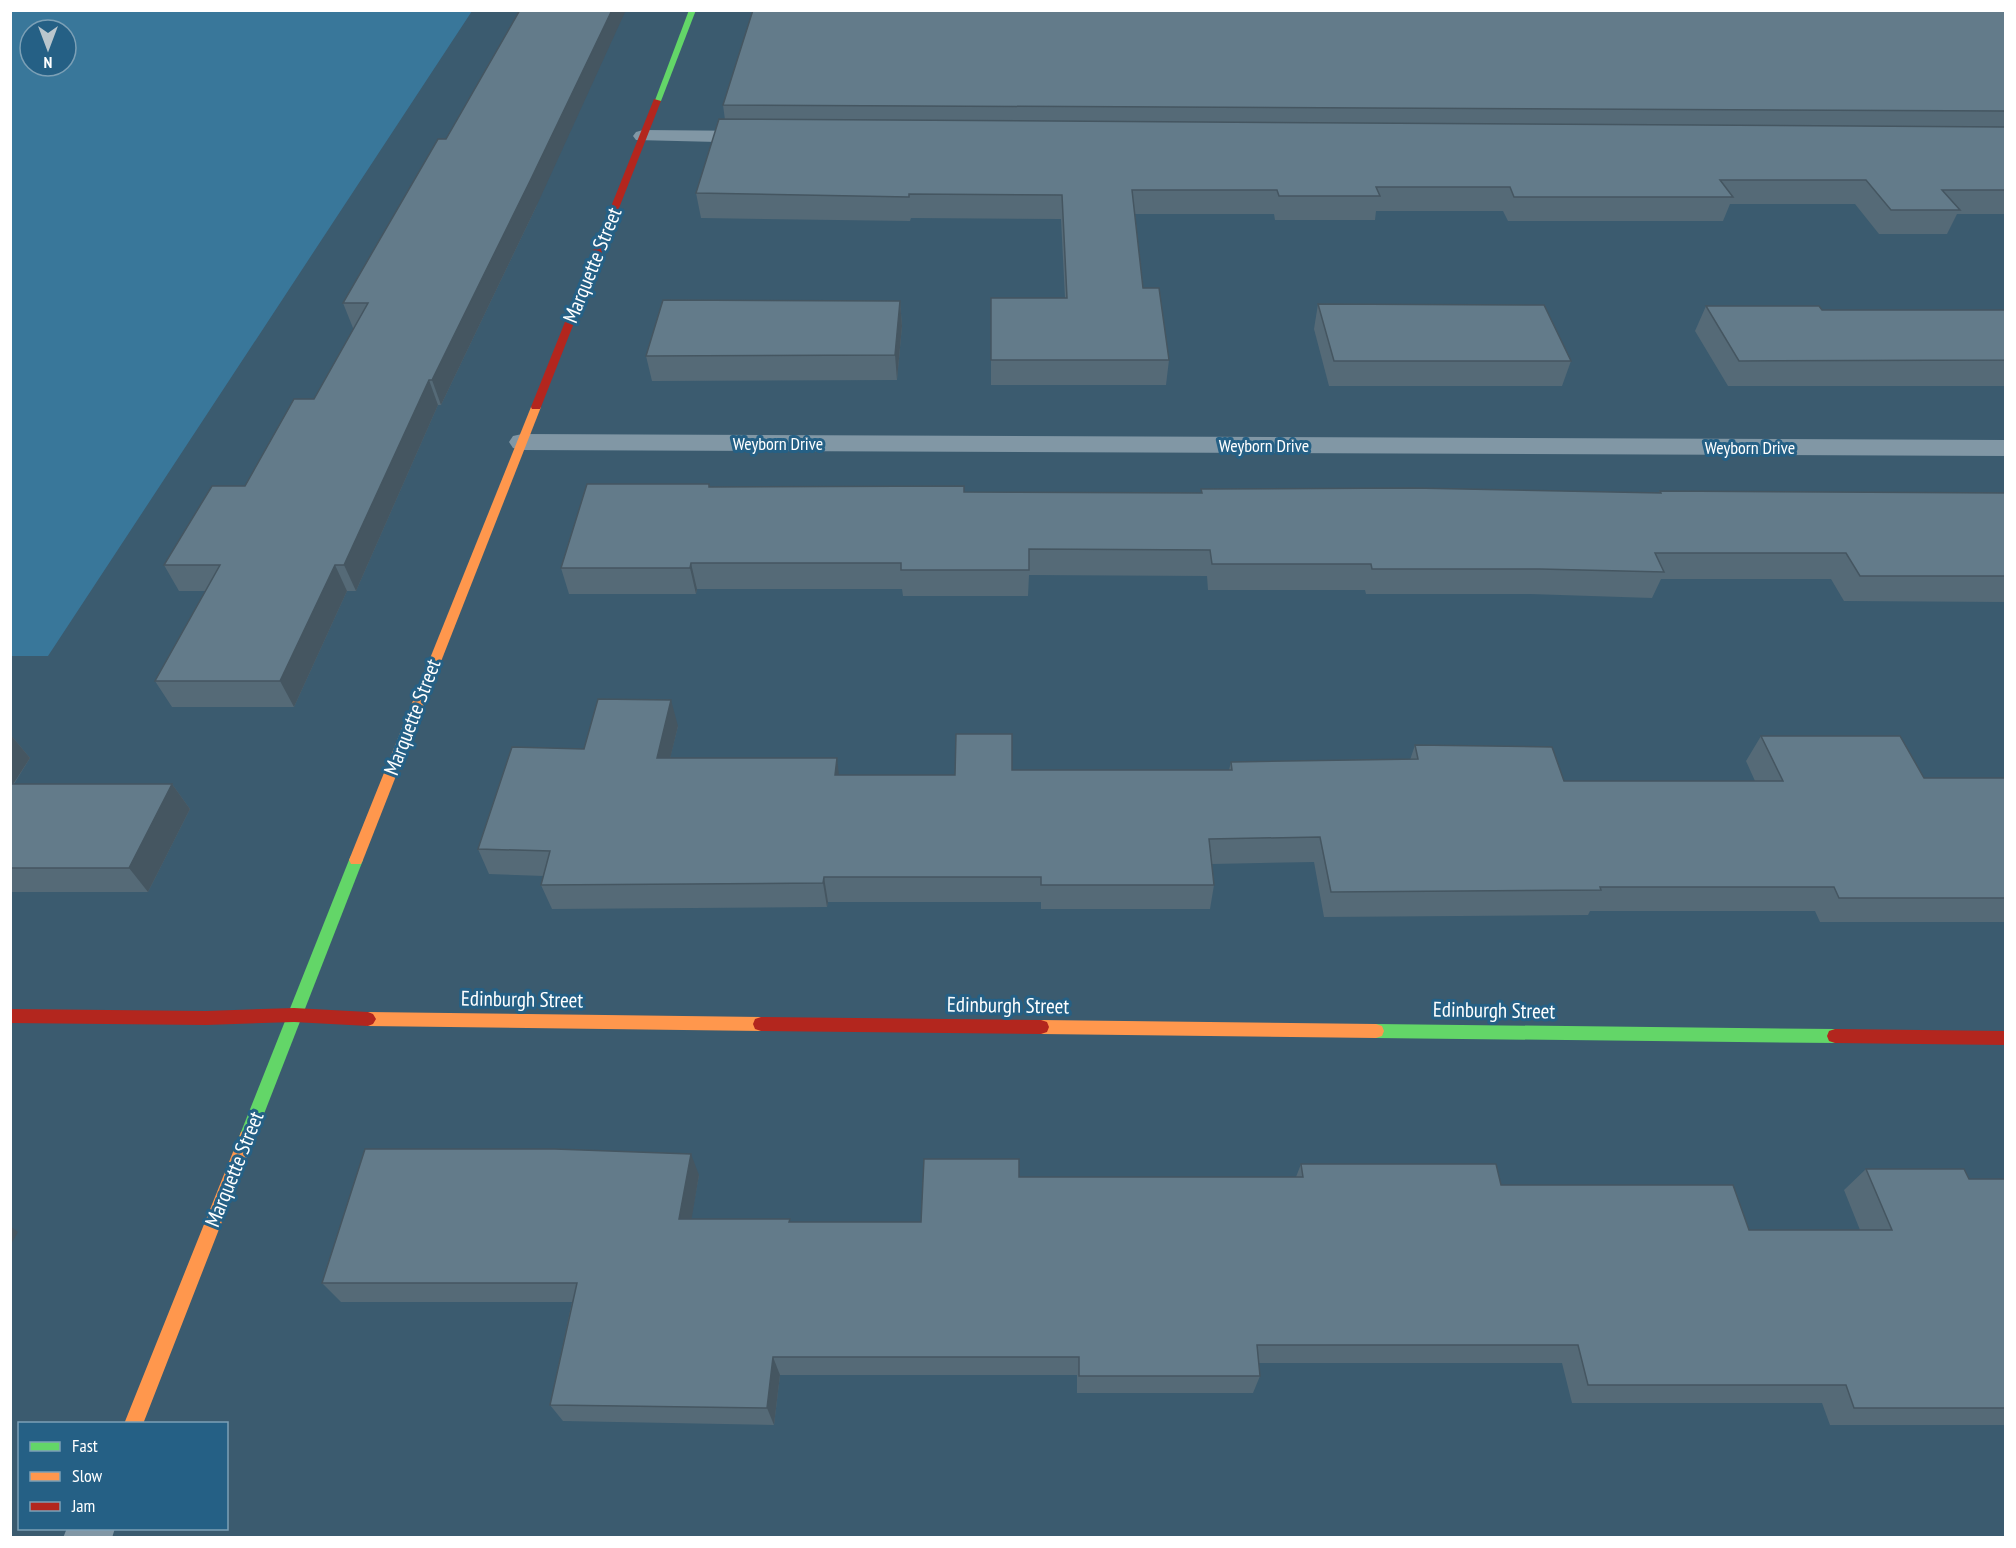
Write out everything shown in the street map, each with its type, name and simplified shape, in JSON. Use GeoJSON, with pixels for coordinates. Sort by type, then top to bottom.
{"type":"FeatureCollection","features":[{"type":"Feature","properties":{"kind":"street","name":"Marquette Street"},"geometry":{"type":"LineString","coordinates":[[134,1422],[693,10]]}},
{"type":"Feature","properties":{"kind":"street"},"geometry":{"type":"LineString","coordinates":[[643,136],[779,137]]}},
{"type":"Feature","properties":{"kind":"street","name":"Weyborn Drive"},"geometry":{"type":"LineString","coordinates":[[522,442],[2006,448]]}},
{"type":"Feature","properties":{"kind":"street","name":"Edinburgh Street"},"geometry":{"type":"LineString","coordinates":[[10,1016],[206,1018],[294,1015],[368,1019],[2006,1038]]}},
{"type":"Feature","properties":{"kind":"shaded area"},"geometry":{"type":"Polygon","coordinates":[[[10,11],[472,11],[48,656],[11,656],[10,11]]]}},
{"type":"Feature","properties":{"kind":"building"},"geometry":{"type":"Polygon","coordinates":[[[520,10],[612,10],[432,380],[429,380],[344,565],[335,565],[280,681],[155,681],[220,565],[164,565],[212,486],[245,486],[294,399],[314,399],[368,303],[343,303],[438,139],[446,139],[520,10]]]}},
{"type":"Feature","properties":{"kind":"building"},"geometry":{"type":"Polygon","coordinates":[[[753,10],[2006,10],[2006,111],[723,105],[753,10]]]}},
{"type":"Feature","properties":{"kind":"building"},"geometry":{"type":"Polygon","coordinates":[[[719,119],[2006,127],[2006,190],[1942,190],[1960,210],[1891,210],[1866,180],[1720,180],[1733,197],[1514,197],[1510,187],[1376,187],[1380,196],[1279,196],[1277,190],[1132,190],[1143,288],[1159,288],[1169,360],[991,360],[991,298],[1067,298],[1062,195],[909,194],[909,197],[696,193],[719,119]]]}},
{"type":"Feature","properties":{"kind":"building"},"geometry":{"type":"Polygon","coordinates":[[[663,300],[900,301],[895,355],[646,356],[663,300]]]}},
{"type":"Feature","properties":{"kind":"building"},"geometry":{"type":"Polygon","coordinates":[[[1318,304],[1544,305],[1571,361],[1334,361],[1318,304]]]}},
{"type":"Feature","properties":{"kind":"building"},"geometry":{"type":"Polygon","coordinates":[[[1706,306],[1819,306],[1822,310],[2006,310],[2006,360],[1739,361],[1706,306]]]}},
{"type":"Feature","properties":{"kind":"building"},"geometry":{"type":"Polygon","coordinates":[[[587,484],[709,484],[709,487],[964,486],[964,492],[1202,493],[1201,489],[1413,488],[1661,493],[1660,491],[2006,493],[2006,576],[1860,576],[1846,553],[1655,553],[1664,572],[1372,569],[1371,564],[1212,564],[1210,550],[1029,549],[1029,570],[901,570],[901,563],[691,563],[690,568],[561,568],[587,484]]]}},
{"type":"Feature","properties":{"kind":"building"},"geometry":{"type":"Polygon","coordinates":[[[598,699],[671,700],[657,758],[837,758],[835,775],[955,775],[956,734],[1012,734],[1012,770],[1232,770],[1231,762],[1418,759],[1415,745],[1552,747],[1564,781],[1783,781],[1761,736],[1900,736],[1924,778],[2006,778],[2006,898],[1839,898],[1834,887],[1600,887],[1601,890],[1331,892],[1320,837],[1209,839],[1214,885],[1041,885],[1041,877],[824,877],[823,883],[541,885],[550,851],[478,849],[512,747],[584,749],[598,699]]]}},
{"type":"Feature","properties":{"kind":"building"},"geometry":{"type":"Polygon","coordinates":[[[10,784],[172,784],[129,868],[10,868],[10,784]]]}},
{"type":"Feature","properties":{"kind":"building"},"geometry":{"type":"Polygon","coordinates":[[[365,1149],[555,1149],[691,1154],[679,1219],[790,1219],[789,1222],[921,1222],[924,1159],[1019,1159],[1019,1177],[1303,1177],[1301,1164],[1496,1164],[1501,1185],[1733,1185],[1749,1230],[1892,1230],[1866,1169],[1964,1169],[1969,1179],[2006,1179],[2006,1408],[1854,1408],[1846,1385],[1588,1385],[1578,1345],[1257,1345],[1260,1376],[1079,1376],[1079,1357],[773,1357],[767,1408],[550,1405],[577,1283],[322,1283],[365,1149]]]}},
{"type":"Feature","properties":{"kind":"traffic: fast"},"geometry":{"type":"LineString","coordinates":[[657,101],[693,10]]}},
{"type":"Feature","properties":{"kind":"traffic: fast"},"geometry":{"type":"LineString","coordinates":[[247,1137],[356,860]]}},
{"type":"Feature","properties":{"kind":"traffic: fast"},"geometry":{"type":"LineString","coordinates":[[1376,1031],[1835,1036]]}},
{"type":"Feature","properties":{"kind":"traffic: slow"},"geometry":{"type":"LineString","coordinates":[[356,860],[536,407]]}},
{"type":"Feature","properties":{"kind":"traffic: slow"},"geometry":{"type":"LineString","coordinates":[[368,1019],[761,1024]]}},
{"type":"Feature","properties":{"kind":"traffic: slow"},"geometry":{"type":"LineString","coordinates":[[1041,1027],[1376,1031]]}},
{"type":"Feature","properties":{"kind":"traffic: slow"},"geometry":{"type":"LineString","coordinates":[[134,1422],[247,1137]]}},
{"type":"Feature","properties":{"kind":"traffic: jam"},"geometry":{"type":"LineString","coordinates":[[536,407],[657,101]]}},
{"type":"Feature","properties":{"kind":"traffic: jam"},"geometry":{"type":"LineString","coordinates":[[10,1016],[206,1018],[294,1015],[368,1019]]}},
{"type":"Feature","properties":{"kind":"traffic: jam"},"geometry":{"type":"LineString","coordinates":[[761,1024],[1041,1027]]}},
{"type":"Feature","properties":{"kind":"traffic: jam"},"geometry":{"type":"LineString","coordinates":[[1835,1036],[2006,1038]]}}]}
